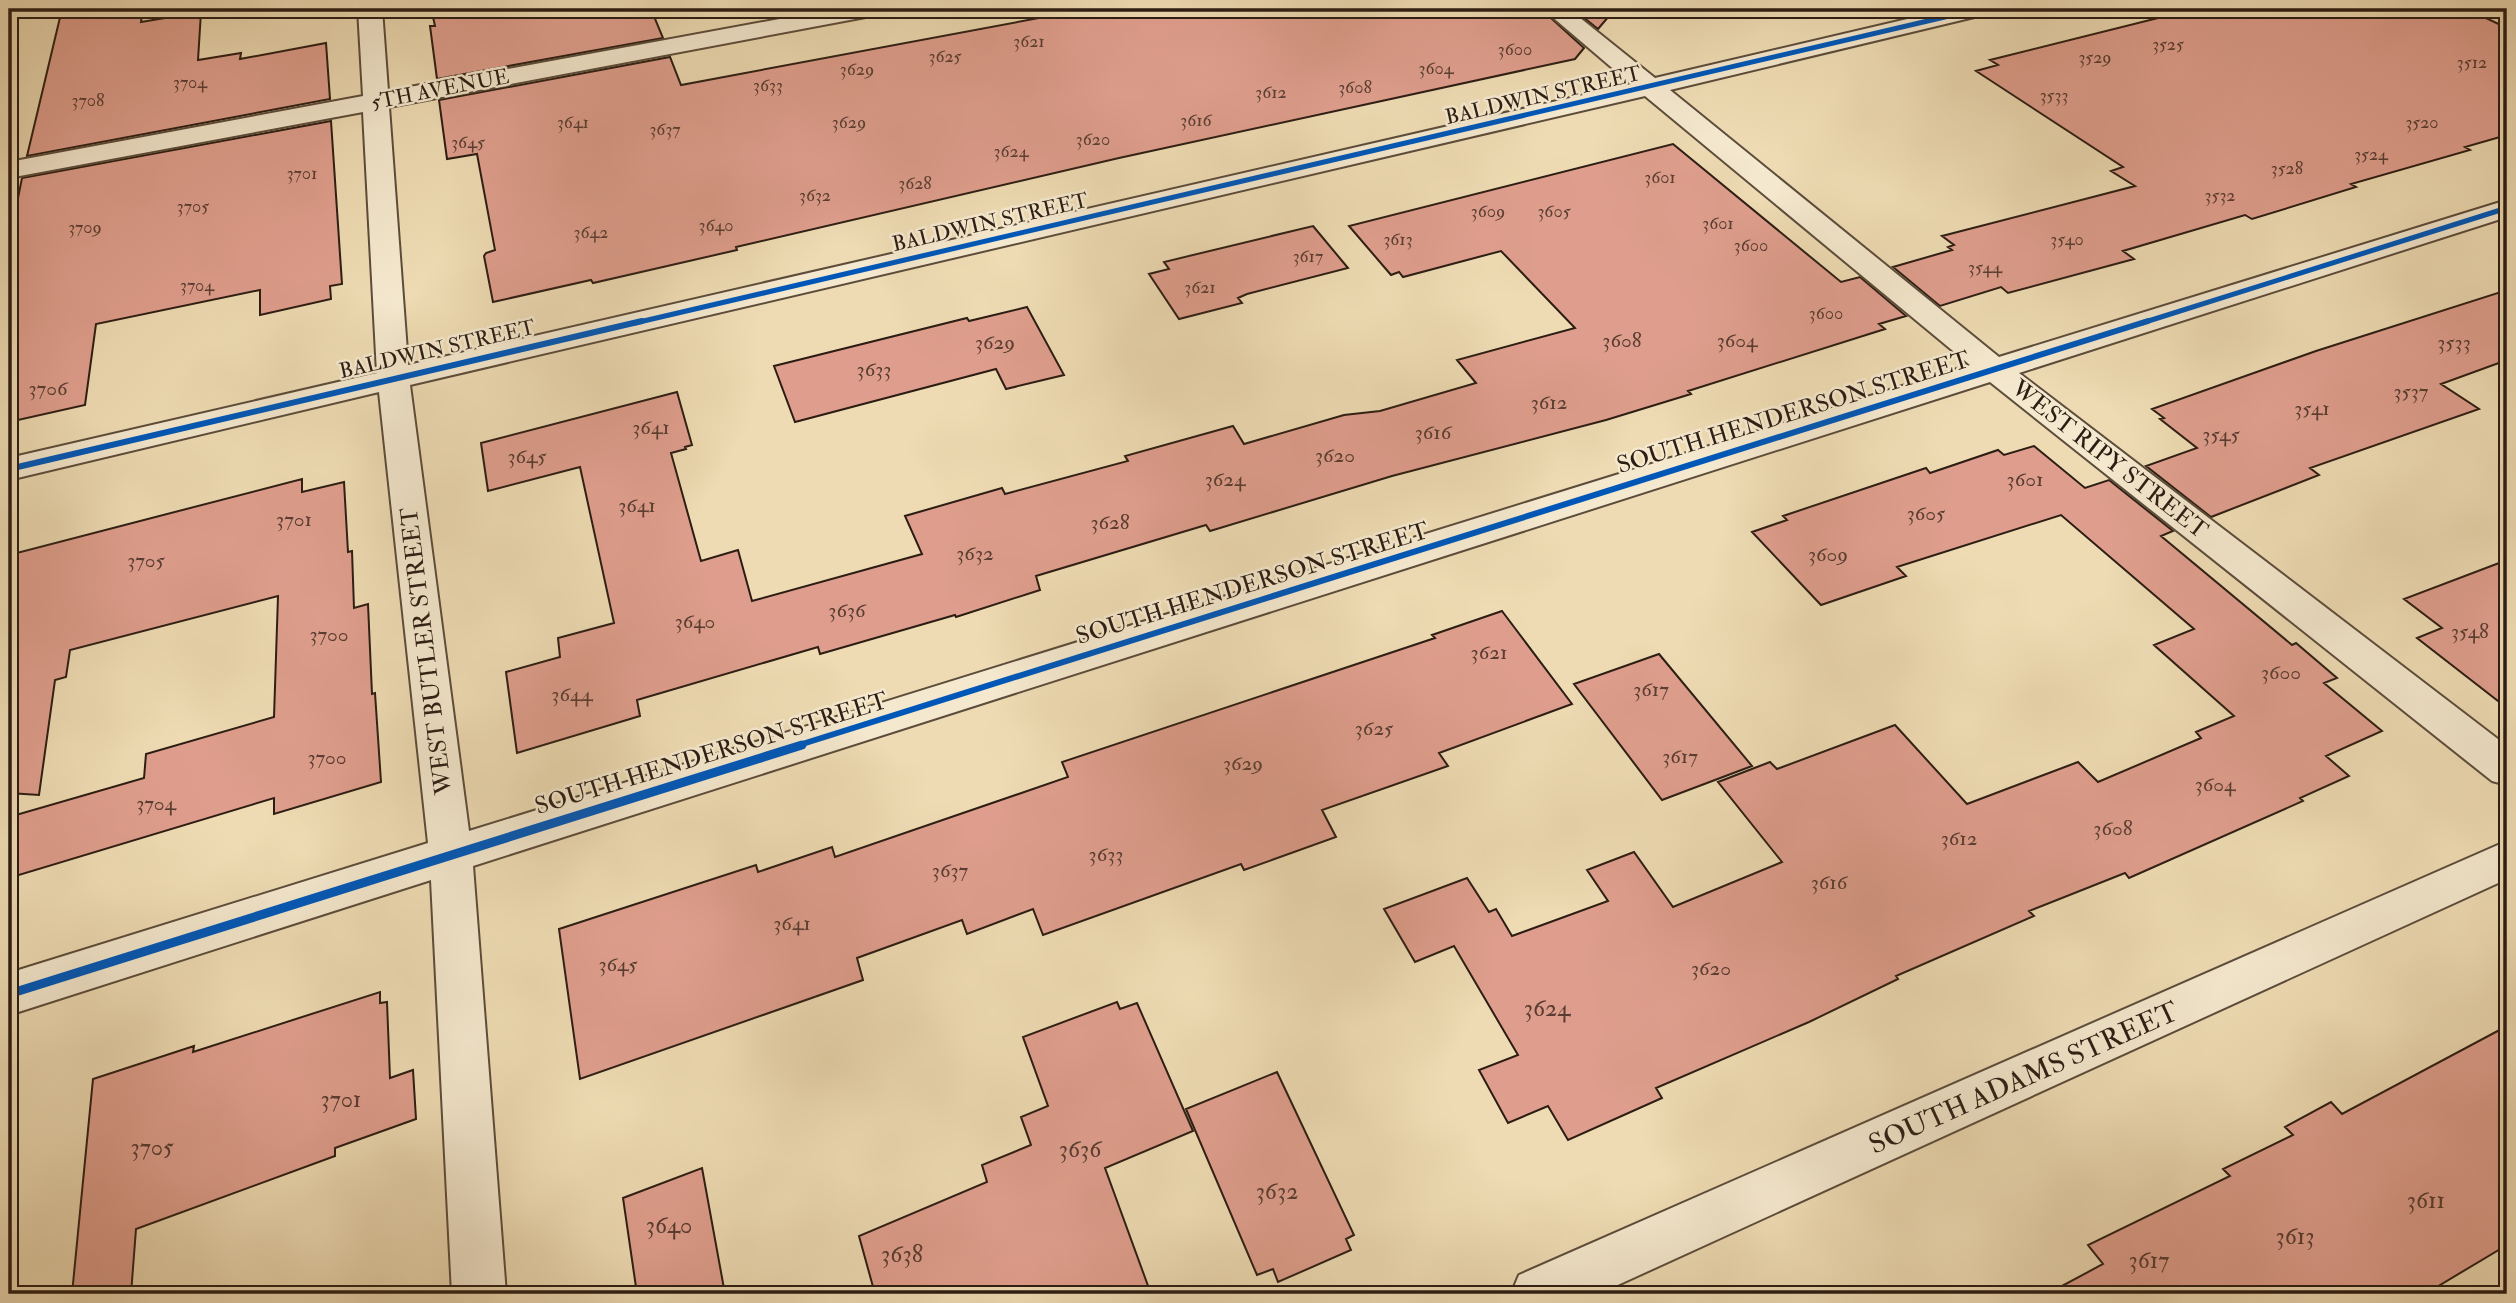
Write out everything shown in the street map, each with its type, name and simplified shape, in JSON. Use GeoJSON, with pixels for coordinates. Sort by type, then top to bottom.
{"type":"FeatureCollection","features":[{"type":"Feature","properties":{"kind":"street","name":"WEST BUTLER STREET"},"geometry":{"type":"LineString","coordinates":[[370,9],[393,377],[451,855],[479,1294]]}},
{"type":"Feature","properties":{"kind":"street","name":"5TH AVENUE"},"geometry":{"type":"LineString","coordinates":[[9,170],[871,9]]}},
{"type":"Feature","properties":{"kind":"street","name":"WEST RIPY STREET"},"geometry":{"type":"LineString","coordinates":[[1555,9],[1994,369],[2507,769]]}},
{"type":"Feature","properties":{"kind":"street","name":"BALDWIN STREET"},"geometry":{"type":"LineString","coordinates":[[9,469],[393,377],[1651,88],[1979,9]]}},
{"type":"Feature","properties":{"kind":"street","name":"SOUTH HENDERSON STREET"},"geometry":{"type":"LineString","coordinates":[[9,994],[2507,208]]}},
{"type":"Feature","properties":{"kind":"street","name":"SOUTH ADAMS STREET"},"geometry":{"type":"LineString","coordinates":[[1538,1294],[2507,859]]}},
{"type":"Feature","properties":{"kind":"building"},"geometry":{"type":"Polygon","coordinates":[[[62,9],[143,9],[141,22],[201,12],[198,60],[241,53],[240,59],[326,43],[330,99],[27,156],[62,9]]]}},
{"type":"Feature","properties":{"kind":"building"},"geometry":{"type":"Polygon","coordinates":[[[483,9],[651,9],[663,38],[437,79],[430,26],[435,26],[433,17],[483,9]]]}},
{"type":"Feature","properties":{"kind":"building"},"geometry":{"type":"Polygon","coordinates":[[[1087,9],[1541,9],[1584,48],[1575,59],[1119,158],[593,283],[591,280],[493,302],[484,256],[495,250],[477,154],[447,159],[439,100],[670,57],[681,85],[1087,9]]]}},
{"type":"Feature","properties":{"kind":"building"},"geometry":{"type":"Polygon","coordinates":[[[1573,9],[1615,9],[1598,29],[1573,9]]]}},
{"type":"Feature","properties":{"kind":"building"},"geometry":{"type":"Polygon","coordinates":[[[2194,9],[2467,9],[2507,28],[2507,135],[2465,147],[2470,150],[2351,184],[2356,187],[2252,219],[2245,215],[2123,251],[2134,259],[2008,293],[2001,287],[1940,306],[1893,267],[1952,250],[1948,247],[1954,245],[1942,236],[2135,186],[2111,171],[2123,167],[1976,71],[1998,65],[1990,60],[2194,9]]]}},
{"type":"Feature","properties":{"kind":"building"},"geometry":{"type":"Polygon","coordinates":[[[331,121],[342,284],[330,286],[331,299],[260,315],[260,290],[96,324],[85,405],[9,422],[9,199],[18,198],[22,178],[331,121]]]}},
{"type":"Feature","properties":{"kind":"building"},"geometry":{"type":"Polygon","coordinates":[[[1673,144],[1841,282],[1860,277],[1906,316],[1879,324],[1885,329],[1688,391],[1691,394],[1606,420],[1392,476],[1210,531],[1206,525],[1036,576],[1040,590],[956,617],[955,615],[820,654],[818,647],[637,700],[640,716],[517,753],[506,672],[560,657],[558,638],[614,623],[580,467],[488,491],[481,443],[677,392],[692,445],[671,453],[701,561],[738,550],[752,601],[922,554],[905,516],[1002,488],[1005,494],[1128,461],[1125,456],[1233,426],[1244,444],[1344,415],[1380,411],[1476,383],[1457,360],[1575,328],[1501,251],[1403,277],[1399,272],[1391,275],[1349,226],[1673,144]]]}},
{"type":"Feature","properties":{"kind":"building"},"geometry":{"type":"Polygon","coordinates":[[[1313,226],[1348,268],[1247,294],[1238,298],[1242,303],[1179,319],[1149,274],[1169,269],[1164,262],[1313,226]]]}},
{"type":"Feature","properties":{"kind":"building"},"geometry":{"type":"Polygon","coordinates":[[[2507,290],[2507,360],[2441,384],[2479,409],[2310,468],[2319,475],[2211,517],[2146,466],[2197,448],[2160,419],[2164,418],[2152,409],[2316,351],[2507,290]]]}},
{"type":"Feature","properties":{"kind":"building"},"geometry":{"type":"Polygon","coordinates":[[[1027,307],[1064,375],[1006,389],[996,369],[795,422],[774,366],[967,318],[969,321],[1027,307]]]}},
{"type":"Feature","properties":{"kind":"building"},"geometry":{"type":"Polygon","coordinates":[[[2034,446],[2085,488],[2109,480],[2173,531],[2161,536],[2292,645],[2296,643],[2337,678],[2324,683],[2382,731],[2326,756],[2349,776],[2300,798],[2303,801],[2129,878],[2125,873],[2029,911],[2034,916],[1896,976],[1898,979],[1809,1022],[1656,1088],[1662,1098],[1568,1140],[1548,1106],[1508,1123],[1479,1070],[1518,1055],[1454,946],[1415,962],[1384,909],[1467,878],[1489,912],[1496,909],[1512,936],[1608,901],[1587,870],[1634,852],[1673,907],[1782,862],[1718,782],[1770,762],[1777,769],[1895,725],[1967,804],[2078,762],[2098,782],[2201,738],[2196,732],[2234,716],[2154,645],[2194,629],[2061,515],[1897,567],[1906,576],[1821,605],[1752,532],[1787,520],[1783,516],[1926,468],[1930,473],[1998,450],[2004,455],[2034,446]]]}},
{"type":"Feature","properties":{"kind":"building"},"geometry":{"type":"Polygon","coordinates":[[[302,479],[302,492],[344,482],[348,552],[352,551],[354,608],[368,604],[372,694],[375,693],[381,782],[274,814],[274,798],[9,878],[9,817],[144,778],[146,754],[274,717],[278,596],[70,650],[66,677],[55,680],[39,795],[9,793],[9,555],[302,479]]]}},
{"type":"Feature","properties":{"kind":"building"},"geometry":{"type":"Polygon","coordinates":[[[2507,560],[2507,708],[2417,638],[2442,628],[2404,599],[2507,560]]]}},
{"type":"Feature","properties":{"kind":"building"},"geometry":{"type":"Polygon","coordinates":[[[1502,611],[1572,704],[1439,753],[1448,766],[1322,810],[1336,837],[1244,870],[1241,864],[1043,935],[1033,909],[967,934],[962,920],[857,958],[863,980],[580,1079],[559,929],[756,865],[758,872],[832,847],[835,857],[1068,777],[1062,762],[1435,638],[1432,635],[1502,611]]]}},
{"type":"Feature","properties":{"kind":"building"},"geometry":{"type":"Polygon","coordinates":[[[1659,654],[1752,766],[1662,800],[1574,684],[1659,654]]]}},
{"type":"Feature","properties":{"kind":"building"},"geometry":{"type":"Polygon","coordinates":[[[380,992],[380,1003],[387,1002],[390,1078],[413,1070],[416,1119],[335,1148],[335,1156],[136,1229],[131,1294],[72,1294],[93,1079],[194,1046],[193,1052],[380,992]]]}},
{"type":"Feature","properties":{"kind":"building"},"geometry":{"type":"Polygon","coordinates":[[[1117,1002],[1120,1009],[1137,1003],[1193,1131],[1105,1168],[1151,1294],[875,1294],[859,1236],[987,1182],[982,1165],[1031,1145],[1021,1117],[1048,1106],[1023,1037],[1117,1002]]]}},
{"type":"Feature","properties":{"kind":"building"},"geometry":{"type":"Polygon","coordinates":[[[2507,1026],[2507,1245],[2425,1294],[2047,1294],[2103,1264],[2088,1245],[2230,1176],[2223,1169],[2293,1135],[2285,1127],[2331,1102],[2342,1114],[2507,1026]]]}},
{"type":"Feature","properties":{"kind":"building"},"geometry":{"type":"Polygon","coordinates":[[[1277,1072],[1354,1235],[1346,1239],[1351,1250],[1278,1282],[1273,1269],[1257,1275],[1186,1109],[1277,1072]]]}},
{"type":"Feature","properties":{"kind":"building"},"geometry":{"type":"Polygon","coordinates":[[[702,1168],[725,1294],[637,1294],[623,1198],[702,1168]]]}},
{"type":"Feature","properties":{"kind":"cycle path"},"geometry":{"type":"LineString","coordinates":[[9,469],[1979,9]]}},
{"type":"Feature","properties":{"kind":"cycle path"},"geometry":{"type":"LineString","coordinates":[[9,994],[2507,208]]}}]}
